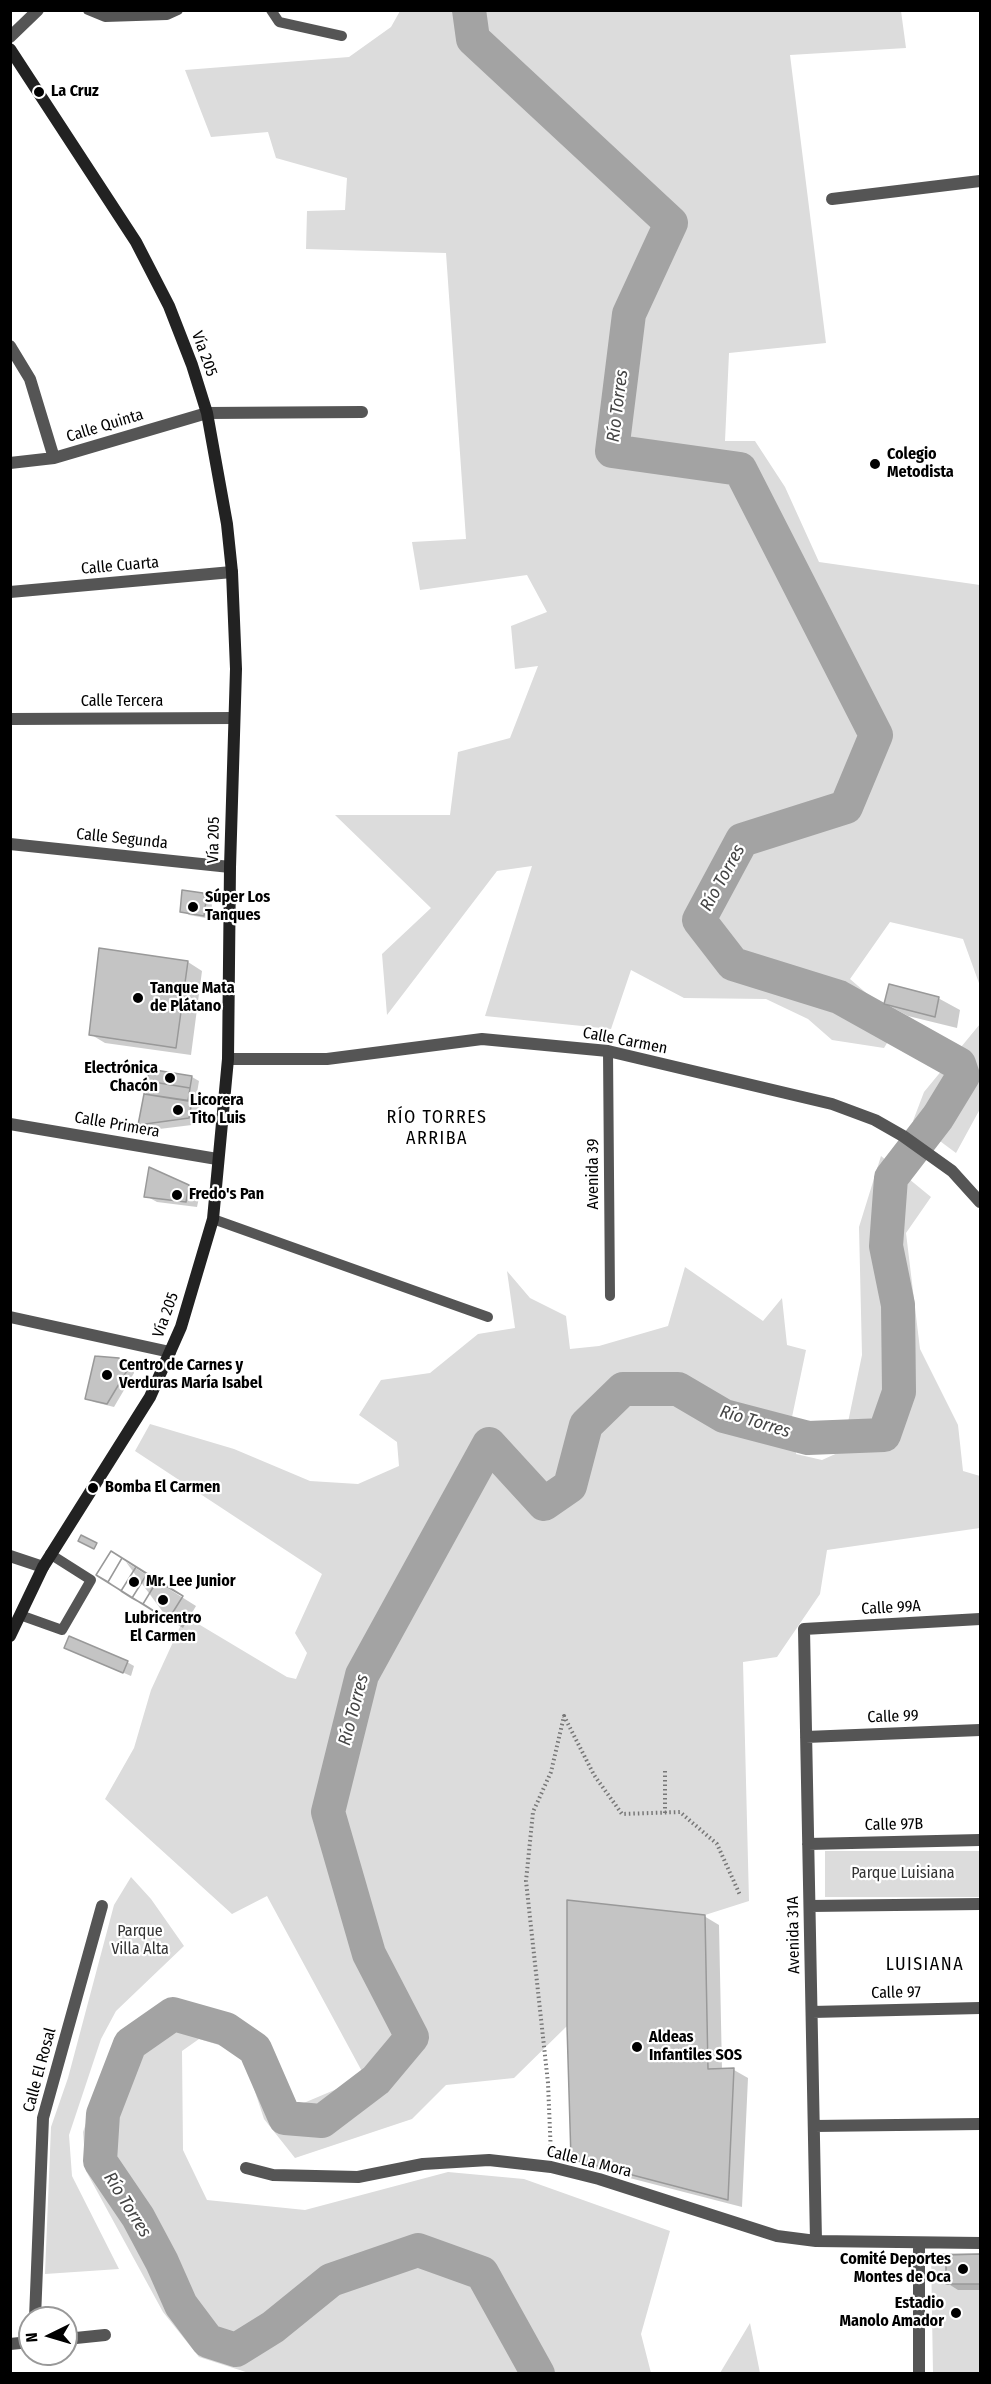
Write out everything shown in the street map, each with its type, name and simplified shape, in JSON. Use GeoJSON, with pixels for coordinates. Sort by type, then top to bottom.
{"type":"FeatureCollection","features":[{"type":"Feature","properties":{"kind":"main road","name":"Vía 205"},"geometry":{"type":"LineString","coordinates":[[10,49],[136,242],[169,306],[192,365],[207,413],[227,524],[232,572],[236,669],[230,867],[228,1059],[213,1219],[185,1317],[150,1397],[50,1554],[10,1636]]}},
{"type":"Feature","properties":{"kind":"street"},"geometry":{"type":"LineString","coordinates":[[10,37],[39,10]]}},
{"type":"Feature","properties":{"kind":"street"},"geometry":{"type":"LineString","coordinates":[[832,199],[981,181]]}},
{"type":"Feature","properties":{"kind":"street"},"geometry":{"type":"LineString","coordinates":[[10,346],[30,379],[54,458]]}},
{"type":"Feature","properties":{"kind":"street","name":"Calle Quinta"},"geometry":{"type":"LineString","coordinates":[[10,463],[54,458],[207,413],[362,412]]}},
{"type":"Feature","properties":{"kind":"street","name":"Calle Cuarta"},"geometry":{"type":"LineString","coordinates":[[10,592],[232,572]]}},
{"type":"Feature","properties":{"kind":"street","name":"Calle Tercera"},"geometry":{"type":"LineString","coordinates":[[10,718],[234,718]]}},
{"type":"Feature","properties":{"kind":"street","name":"Calle Segunda"},"geometry":{"type":"LineString","coordinates":[[10,844],[230,867]]}},
{"type":"Feature","properties":{"kind":"street","name":"Calle Carmen"},"geometry":{"type":"LineString","coordinates":[[228,1059],[327,1059],[482,1039],[608,1051],[832,1104],[875,1119],[942,1163],[981,1202]]}},
{"type":"Feature","properties":{"kind":"street","name":"Calle Primera"},"geometry":{"type":"LineString","coordinates":[[10,1124],[217,1159]]}},
{"type":"Feature","properties":{"kind":"street"},"geometry":{"type":"LineString","coordinates":[[10,1317],[170,1352]]}},
{"type":"Feature","properties":{"kind":"street"},"geometry":{"type":"LineString","coordinates":[[10,1556],[43,1567]]}},
{"type":"Feature","properties":{"kind":"street","name":"Calle 99A"},"geometry":{"type":"LineString","coordinates":[[804,1629],[981,1619]]}},
{"type":"Feature","properties":{"kind":"street","name":"Avenida 31A"},"geometry":{"type":"LineString","coordinates":[[804,1629],[816,2241]]}},
{"type":"Feature","properties":{"kind":"street","name":"Calle 99"},"geometry":{"type":"LineString","coordinates":[[806,1737],[981,1730]]}},
{"type":"Feature","properties":{"kind":"street","name":"Calle 97B"},"geometry":{"type":"LineString","coordinates":[[808,1844],[981,1840]]}},
{"type":"Feature","properties":{"kind":"street"},"geometry":{"type":"LineString","coordinates":[[810,1906],[981,1904]]}},
{"type":"Feature","properties":{"kind":"street","name":"Calle El Rosal"},"geometry":{"type":"LineString","coordinates":[[35,2306],[43,2118],[102,1906]]}},
{"type":"Feature","properties":{"kind":"street","name":"Calle 97"},"geometry":{"type":"LineString","coordinates":[[812,2012],[981,2008]]}},
{"type":"Feature","properties":{"kind":"street"},"geometry":{"type":"LineString","coordinates":[[814,2127],[981,2124]]}},
{"type":"Feature","properties":{"kind":"street","name":"Calle La Mora"},"geometry":{"type":"LineString","coordinates":[[246,2168],[273,2175],[358,2177],[423,2164],[489,2160],[551,2167],[599,2179],[777,2236],[816,2241],[981,2243]]}},
{"type":"Feature","properties":{"kind":"street"},"geometry":{"type":"LineString","coordinates":[[919,2243],[919,2373]]}},
{"type":"Feature","properties":{"kind":"street"},"geometry":{"type":"LineString","coordinates":[[78,2338],[105,2335]]}},
{"type":"Feature","properties":{"kind":"lane"},"geometry":{"type":"LineString","coordinates":[[88,10],[105,17],[167,15],[178,10]]}},
{"type":"Feature","properties":{"kind":"lane"},"geometry":{"type":"LineString","coordinates":[[271,10],[279,22],[342,36]]}},
{"type":"Feature","properties":{"kind":"lane","name":"Avenida 39"},"geometry":{"type":"LineString","coordinates":[[608,1051],[610,1296]]}},
{"type":"Feature","properties":{"kind":"lane"},"geometry":{"type":"LineString","coordinates":[[213,1219],[488,1317]]}},
{"type":"Feature","properties":{"kind":"lane"},"geometry":{"type":"LineString","coordinates":[[20,1615],[62,1630],[91,1580],[50,1554]]}},
{"type":"Feature","properties":{"kind":"path"},"geometry":{"type":"LineString","coordinates":[[551,2167],[548,2083],[526,1881],[533,1812],[551,1772],[564,1716],[594,1775],[622,1814],[680,1812],[717,1844],[740,1895]]}},
{"type":"Feature","properties":{"kind":"path"},"geometry":{"type":"LineString","coordinates":[[665,1771],[665,1813]]}},
{"type":"Feature","properties":{"kind":"green space"},"geometry":{"type":"Polygon","coordinates":[[[400,11],[901,11],[906,48],[790,55],[826,343],[729,353],[725,441],[755,441],[785,487],[819,562],[980,585],[980,986],[963,939],[890,922],[850,979],[900,1022],[884,1048],[832,1040],[808,1019],[766,999],[684,998],[631,970],[611,1029],[485,1016],[532,866],[497,871],[387,1015],[382,954],[431,908],[335,815],[450,815],[458,752],[510,738],[538,666],[515,669],[511,626],[547,612],[527,575],[420,590],[412,542],[466,539],[446,253],[306,249],[307,211],[345,210],[347,178],[276,158],[268,132],[211,137],[185,70],[349,57],[391,27],[400,11]]]}},
{"type":"Feature","properties":{"kind":"green space"},"geometry":{"type":"Polygon","coordinates":[[[980,1024],[980,1109],[956,1153],[913,1121],[924,1092],[980,1024]]]}},
{"type":"Feature","properties":{"kind":"green space"},"geometry":{"type":"Polygon","coordinates":[[[881,1156],[931,1197],[906,1233],[920,1349],[958,1425],[963,1471],[980,1476],[980,1528],[827,1550],[820,1594],[777,1657],[743,1662],[749,1901],[705,1915],[567,1900],[567,2026],[514,2078],[446,2085],[412,2119],[295,2158],[264,2119],[242,2052],[199,2039],[182,2051],[183,2150],[207,2200],[305,2210],[448,2172],[524,2179],[670,2231],[641,2334],[651,2373],[252,2374],[199,2357],[163,2312],[86,2171],[83,2132],[114,2041],[168,2009],[230,2019],[264,2046],[285,2101],[299,2105],[365,2077],[267,1896],[232,1914],[105,1799],[134,1748],[151,1690],[185,1616],[287,1677],[296,1679],[307,1653],[295,1633],[322,1574],[135,1451],[150,1424],[234,1449],[310,1481],[358,1484],[399,1466],[397,1442],[359,1415],[381,1380],[430,1373],[478,1334],[515,1328],[507,1271],[530,1298],[566,1316],[570,1349],[599,1346],[668,1326],[685,1267],[763,1321],[782,1298],[787,1345],[806,1350],[792,1417],[796,1454],[822,1460],[842,1451],[862,1355],[859,1227],[881,1156]]]}},
{"type":"Feature","properties":{"kind":"green space","name":"Parque Luisiana"},"geometry":{"type":"Polygon","coordinates":[[[825,1851],[980,1851],[980,1897],[825,1897],[825,1851]]]}},
{"type":"Feature","properties":{"kind":"green space","name":"Parque Villa Alta"},"geometry":{"type":"Polygon","coordinates":[[[131,1877],[151,1899],[184,1946],[116,2011],[101,2039],[69,2135],[72,2176],[119,2269],[45,2274],[51,2127],[68,2078],[114,1905],[131,1877]]]}},
{"type":"Feature","properties":{"kind":"green space","name":"Estadio Manolo Amador"},"geometry":{"type":"Polygon","coordinates":[[[931,2253],[980,2253],[980,2373],[933,2373],[931,2253]]]}},
{"type":"Feature","properties":{"kind":"green space"},"geometry":{"type":"Polygon","coordinates":[[[750,2323],[760,2373],[720,2373],[750,2323]]]}},
{"type":"Feature","properties":{"kind":"building","name":"Súper Los Tanques"},"geometry":{"type":"Polygon","coordinates":[[[182,890],[203,893],[206,901],[204,916],[180,912],[182,890]]]}},
{"type":"Feature","properties":{"kind":"building","name":"Tanque Mata de Plátano"},"geometry":{"type":"Polygon","coordinates":[[[99,948],[188,961],[176,1048],[89,1035],[99,948]]]}},
{"type":"Feature","properties":{"kind":"building"},"geometry":{"type":"Polygon","coordinates":[[[889,984],[939,997],[935,1017],[884,1004],[889,984]]]}},
{"type":"Feature","properties":{"kind":"building","name":"Electrónica Chacón"},"geometry":{"type":"Polygon","coordinates":[[[149,1069],[192,1076],[190,1088],[147,1081],[149,1069]]]}},
{"type":"Feature","properties":{"kind":"building"},"geometry":{"type":"Polygon","coordinates":[[[147,1081],[190,1088],[188,1101],[144,1094],[147,1081]]]}},
{"type":"Feature","properties":{"kind":"building"},"geometry":{"type":"Polygon","coordinates":[[[144,1094],[192,1101],[189,1118],[138,1125],[144,1094]]]}},
{"type":"Feature","properties":{"kind":"building"},"geometry":{"type":"Polygon","coordinates":[[[149,1167],[189,1185],[186,1202],[144,1197],[149,1167]]]}},
{"type":"Feature","properties":{"kind":"building","name":"Centro de Carnes y Verduras María Isabel"},"geometry":{"type":"Polygon","coordinates":[[[95,1356],[119,1358],[126,1363],[128,1369],[107,1404],[85,1399],[95,1356]]]}},
{"type":"Feature","properties":{"kind":"building"},"geometry":{"type":"Polygon","coordinates":[[[81,1535],[97,1543],[94,1549],[78,1541],[81,1535]]]}},
{"type":"Feature","properties":{"kind":"building"},"geometry":{"type":"Polygon","coordinates":[[[111,1551],[122,1558],[108,1582],[96,1575],[111,1551]]]}},
{"type":"Feature","properties":{"kind":"building"},"geometry":{"type":"Polygon","coordinates":[[[111,1551],[183,1596],[168,1620],[96,1575],[111,1551]]]}},
{"type":"Feature","properties":{"kind":"building"},"geometry":{"type":"Polygon","coordinates":[[[122,1558],[136,1567],[121,1591],[108,1582],[122,1558]]]}},
{"type":"Feature","properties":{"kind":"building","name":"Mr. Lee Junior"},"geometry":{"type":"Polygon","coordinates":[[[136,1567],[147,1574],[132,1598],[121,1591],[136,1567]]]}},
{"type":"Feature","properties":{"kind":"building"},"geometry":{"type":"Polygon","coordinates":[[[147,1574],[157,1581],[143,1604],[132,1598],[147,1574]]]}},
{"type":"Feature","properties":{"kind":"building","name":"Lubricentro El Carmen"},"geometry":{"type":"Polygon","coordinates":[[[157,1581],[183,1596],[168,1620],[143,1604],[157,1581]]]}},
{"type":"Feature","properties":{"kind":"building"},"geometry":{"type":"Polygon","coordinates":[[[69,1636],[128,1661],[123,1673],[64,1648],[69,1636]]]}},
{"type":"Feature","properties":{"kind":"building","name":"Aldeas Infantiles SOS"},"geometry":{"type":"Polygon","coordinates":[[[567,1900],[705,1915],[708,2069],[734,2068],[728,2200],[571,2159],[567,2026],[567,1900]]]}},
{"type":"Feature","properties":{"kind":"building","name":"Comité Deportes Montes de Oca"},"geometry":{"type":"Polygon","coordinates":[[[980,2254],[980,2284],[946,2284],[946,2255],[980,2254]]]}},
{"type":"Feature","properties":{"kind":"waterway","name":"Río Torres"},"geometry":{"type":"LineString","coordinates":[[469,10],[473,39],[671,223],[629,314],[612,451],[740,469],[876,735],[846,807],[742,840],[699,920],[733,964],[839,997],[959,1064],[963,1076],[938,1117],[891,1178],[886,1246],[898,1305],[899,1392],[884,1435],[808,1438],[724,1416],[678,1389],[623,1389],[586,1425],[570,1486],[544,1504],[489,1444],[362,1675],[328,1812],[369,1954],[412,2037],[376,2080],[322,2121],[285,2118],[255,2049],[226,2029],[173,2014],[130,2044],[103,2114],[100,2161],[138,2217],[162,2262],[181,2305],[208,2341],[236,2350],[273,2327],[331,2280],[418,2250],[482,2273],[538,2374]]}},
{"type":"Feature","properties":{"kind":"place","name":"La Cruz"},"geometry":{"type":"Point","coordinates":[39,92]}},
{"type":"Feature","properties":{"kind":"place","name":"Colegio Metodista"},"geometry":{"type":"Point","coordinates":[875,464]}},
{"type":"Feature","properties":{"kind":"place","name":"Súper Los Tanques"},"geometry":{"type":"Point","coordinates":[193,907]}},
{"type":"Feature","properties":{"kind":"place","name":"Tanque Mata de Plátano"},"geometry":{"type":"Point","coordinates":[138,998]}},
{"type":"Feature","properties":{"kind":"place","name":"Electrónica Chacón"},"geometry":{"type":"Point","coordinates":[170,1078]}},
{"type":"Feature","properties":{"kind":"place","name":"Licorera Tito Luis"},"geometry":{"type":"Point","coordinates":[178,1110]}},
{"type":"Feature","properties":{"kind":"place","name":"Fredo's Pan"},"geometry":{"type":"Point","coordinates":[177,1195]}},
{"type":"Feature","properties":{"kind":"place","name":"Centro de Carnes y Verduras María Isabel"},"geometry":{"type":"Point","coordinates":[107,1375]}},
{"type":"Feature","properties":{"kind":"place","name":"Bomba El Carmen"},"geometry":{"type":"Point","coordinates":[93,1488]}},
{"type":"Feature","properties":{"kind":"place","name":"Mr. Lee Junior"},"geometry":{"type":"Point","coordinates":[134,1582]}},
{"type":"Feature","properties":{"kind":"place","name":"Lubricentro El Carmen"},"geometry":{"type":"Point","coordinates":[163,1600]}},
{"type":"Feature","properties":{"kind":"place","name":"Aldeas Infantiles SOS"},"geometry":{"type":"Point","coordinates":[637,2047]}},
{"type":"Feature","properties":{"kind":"place","name":"Comité Deportes Montes de Oca"},"geometry":{"type":"Point","coordinates":[963,2269]}},
{"type":"Feature","properties":{"kind":"place","name":"Estadio Manolo Amador"},"geometry":{"type":"Point","coordinates":[956,2313]}},
{"type":"Feature","properties":{"kind":"district","name":"RÍO TORRES ARRIBA"},"geometry":{"type":"Point","coordinates":[437,1128]}},
{"type":"Feature","properties":{"kind":"district","name":"LUISIANA"},"geometry":{"type":"Point","coordinates":[925,1965]}}]}
